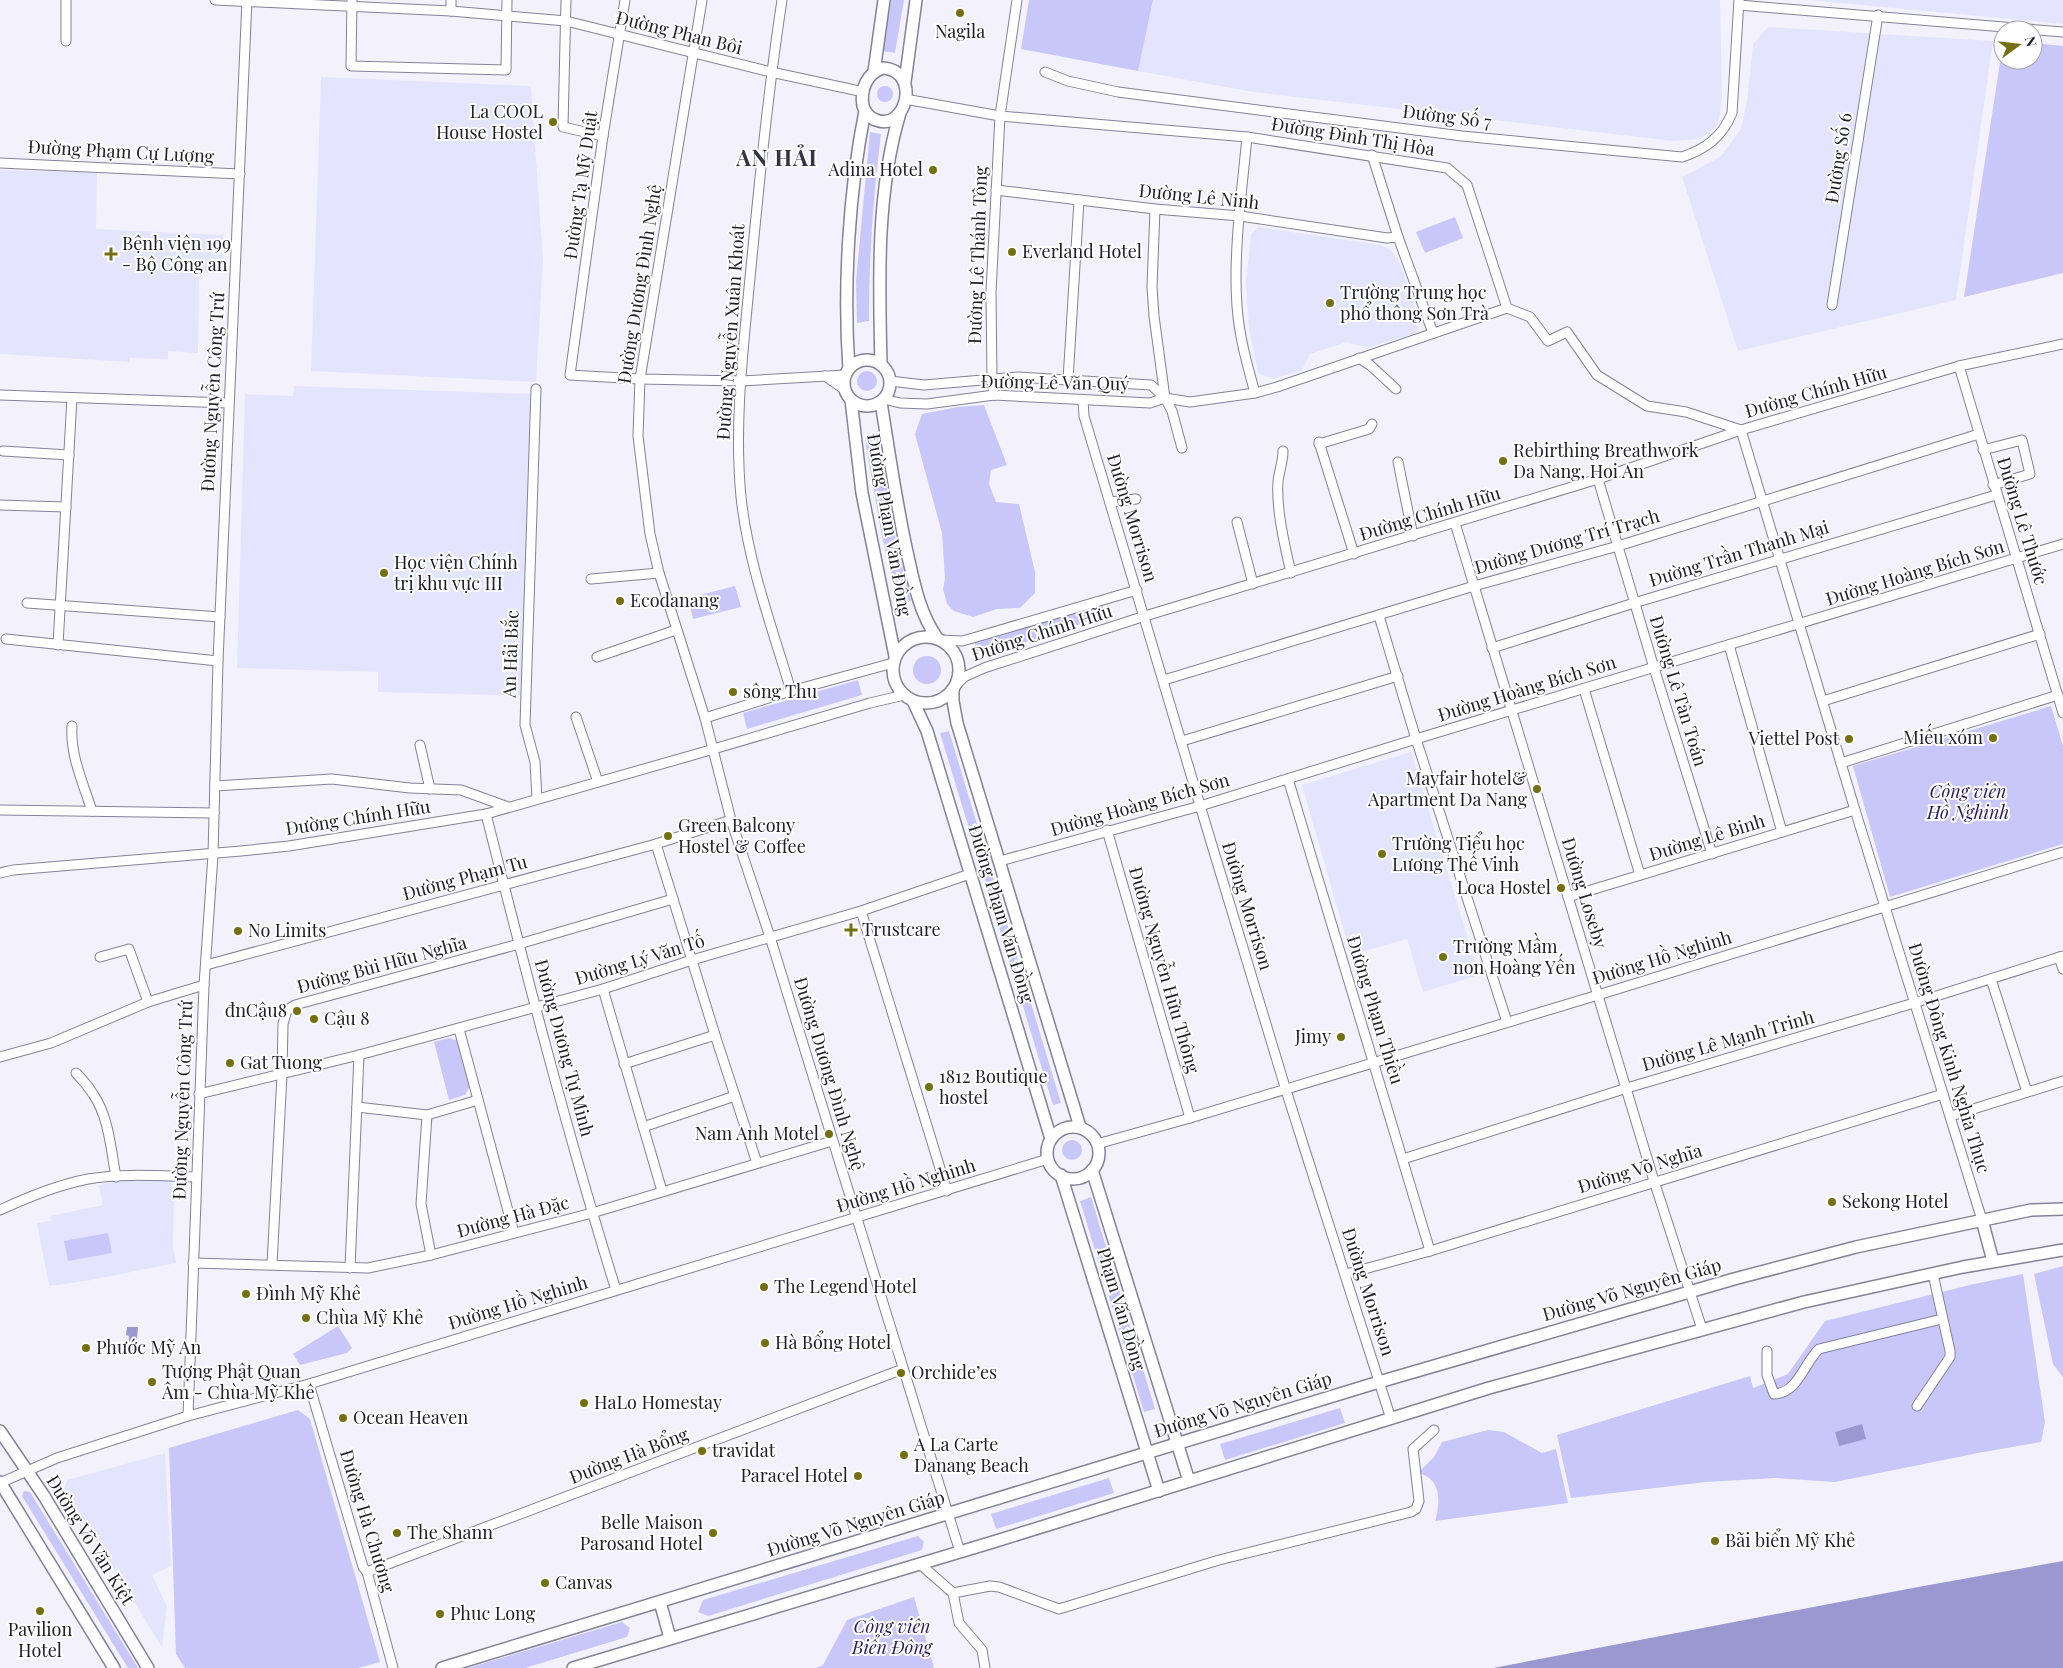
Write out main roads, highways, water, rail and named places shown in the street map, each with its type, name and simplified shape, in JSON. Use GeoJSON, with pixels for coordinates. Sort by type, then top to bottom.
{"type":"FeatureCollection","features":[{"type":"Feature","properties":{"kind":"main road"},"geometry":{"type":"LineString","coordinates":[[874,72],[884,0]]}},
{"type":"Feature","properties":{"kind":"main road"},"geometry":{"type":"LineString","coordinates":[[881,365],[883,219],[893,138],[905,98],[905,82],[916,0]]}},
{"type":"Feature","properties":{"kind":"main road"},"geometry":{"type":"LineString","coordinates":[[900,113],[895,118],[882,122],[869,116],[863,105],[864,92],[867,80],[874,72],[883,68],[890,69],[902,76],[905,82]]}},
{"type":"Feature","properties":{"kind":"main road"},"geometry":{"type":"LineString","coordinates":[[847,372],[864,360],[870,360],[881,365],[890,381],[888,394],[883,400],[866,407],[851,400],[844,389],[847,372],[847,272],[859,145],[865,111]]}},
{"type":"Feature","properties":{"kind":"main road","name":"Đường Phạm Văn Đồng"},"geometry":{"type":"LineString","coordinates":[[851,400],[862,493],[894,660]]}},
{"type":"Feature","properties":{"kind":"main road","name":"Đường Phạm Văn Đồng"},"geometry":{"type":"LineString","coordinates":[[883,400],[890,469],[911,568],[924,616],[939,639]]}},
{"type":"Feature","properties":{"kind":"main road"},"geometry":{"type":"LineString","coordinates":[[920,637],[939,639],[948,645],[958,660],[958,678],[954,688],[946,696],[930,703],[909,698],[894,681],[894,660],[905,643],[913,639],[920,637]]}},
{"type":"Feature","properties":{"kind":"main road","name":"Đường Phạm Văn Đồng"},"geometry":{"type":"LineString","coordinates":[[954,688],[953,701],[957,722],[1080,1128]]}},
{"type":"Feature","properties":{"kind":"main road","name":"Đường Phạm Văn Đồng"},"geometry":{"type":"LineString","coordinates":[[909,698],[927,731],[1051,1139]]}},
{"type":"Feature","properties":{"kind":"main road"},"geometry":{"type":"LineString","coordinates":[[1073,1127],[1080,1128],[1087,1131],[1097,1144],[1099,1153],[1097,1162],[1092,1170],[1081,1177],[1067,1178],[1061,1176],[1051,1166],[1048,1159],[1048,1149],[1051,1139],[1060,1130],[1073,1127]]}},
{"type":"Feature","properties":{"kind":"main road","name":"Phạm Văn Đồng"},"geometry":{"type":"LineString","coordinates":[[1092,1170],[1177,1444]]}},
{"type":"Feature","properties":{"kind":"main road","name":"Phạm Văn Đồng"},"geometry":{"type":"LineString","coordinates":[[1061,1176],[1147,1453]]}},
{"type":"Feature","properties":{"kind":"main road","name":"Đường Võ Nguyên Giáp"},"geometry":{"type":"LineString","coordinates":[[442,1668],[1379,1382],[1690,1292],[1856,1247],[2031,1210],[2063,1209]]}},
{"type":"Feature","properties":{"kind":"main road"},"geometry":{"type":"LineString","coordinates":[[1982,1220],[1993,1261]]}},
{"type":"Feature","properties":{"kind":"main road"},"geometry":{"type":"LineString","coordinates":[[573,1668],[960,1552],[1489,1388],[1804,1302],[1993,1261],[2063,1250]]}},
{"type":"Feature","properties":{"kind":"main road","name":"Đường Võ Văn Kiệt"},"geometry":{"type":"LineString","coordinates":[[0,1431],[44,1496],[148,1668]]}},
{"type":"Feature","properties":{"kind":"main road"},"geometry":{"type":"LineString","coordinates":[[1177,1444],[1189,1481]]}},
{"type":"Feature","properties":{"kind":"main road"},"geometry":{"type":"LineString","coordinates":[[1147,1453],[1159,1490]]}},
{"type":"Feature","properties":{"kind":"main road"},"geometry":{"type":"LineString","coordinates":[[0,1482],[114,1668]]}},
{"type":"Feature","properties":{"kind":"main road"},"geometry":{"type":"LineString","coordinates":[[660,1602],[670,1638]]}},
{"type":"Feature","properties":{"kind":"place","name":"Nagila"},"geometry":{"type":"Point","coordinates":[960,13]}},
{"type":"Feature","properties":{"kind":"place","name":"La COOL House Hostel"},"geometry":{"type":"Point","coordinates":[553,122]}},
{"type":"Feature","properties":{"kind":"place","name":"Adina Hotel"},"geometry":{"type":"Point","coordinates":[933,170]}},
{"type":"Feature","properties":{"kind":"place","name":"Everland Hotel"},"geometry":{"type":"Point","coordinates":[1012,252]}},
{"type":"Feature","properties":{"kind":"place","name":"Bệnh viện 199 - Bộ Công an"},"geometry":{"type":"Point","coordinates":[111,254]}},
{"type":"Feature","properties":{"kind":"place","name":"Trường Trung học phổ thông Sơn Trà"},"geometry":{"type":"Point","coordinates":[1330,303]}},
{"type":"Feature","properties":{"kind":"place","name":"Rebirthing Breathwork Da Nang, Hoi An"},"geometry":{"type":"Point","coordinates":[1503,461]}},
{"type":"Feature","properties":{"kind":"place","name":"Học viện Chính trị khu vực III"},"geometry":{"type":"Point","coordinates":[384,573]}},
{"type":"Feature","properties":{"kind":"place","name":"Ecodanang"},"geometry":{"type":"Point","coordinates":[620,601]}},
{"type":"Feature","properties":{"kind":"place","name":"sông Thu"},"geometry":{"type":"Point","coordinates":[733,692]}},
{"type":"Feature","properties":{"kind":"place","name":"Miếu xóm"},"geometry":{"type":"Point","coordinates":[1993,738]}},
{"type":"Feature","properties":{"kind":"place","name":"Viettel Post"},"geometry":{"type":"Point","coordinates":[1849,739]}},
{"type":"Feature","properties":{"kind":"place","name":"Mayfair hotel& Apartment Da Nang"},"geometry":{"type":"Point","coordinates":[1537,789]}},
{"type":"Feature","properties":{"kind":"place","name":"Green Balcony Hostel & Coffee"},"geometry":{"type":"Point","coordinates":[668,836]}},
{"type":"Feature","properties":{"kind":"place","name":"Trường Tiểu học Lương Thế Vinh"},"geometry":{"type":"Point","coordinates":[1382,854]}},
{"type":"Feature","properties":{"kind":"place","name":"Loca Hostel"},"geometry":{"type":"Point","coordinates":[1561,888]}},
{"type":"Feature","properties":{"kind":"place","name":"Trustcare"},"geometry":{"type":"Point","coordinates":[851,930]}},
{"type":"Feature","properties":{"kind":"place","name":"No Limits"},"geometry":{"type":"Point","coordinates":[238,931]}},
{"type":"Feature","properties":{"kind":"place","name":"Trường Mầm non Hoàng Yến"},"geometry":{"type":"Point","coordinates":[1443,957]}},
{"type":"Feature","properties":{"kind":"place","name":"đnCậu8"},"geometry":{"type":"Point","coordinates":[297,1011]}},
{"type":"Feature","properties":{"kind":"place","name":"Cậu 8"},"geometry":{"type":"Point","coordinates":[314,1019]}},
{"type":"Feature","properties":{"kind":"place","name":"Jimy"},"geometry":{"type":"Point","coordinates":[1341,1037]}},
{"type":"Feature","properties":{"kind":"place","name":"Gat Tuong"},"geometry":{"type":"Point","coordinates":[230,1063]}},
{"type":"Feature","properties":{"kind":"place","name":"1812 Boutique hostel"},"geometry":{"type":"Point","coordinates":[929,1087]}},
{"type":"Feature","properties":{"kind":"place","name":"Nam Anh Motel"},"geometry":{"type":"Point","coordinates":[829,1134]}},
{"type":"Feature","properties":{"kind":"place","name":"Sekong Hotel"},"geometry":{"type":"Point","coordinates":[1832,1202]}},
{"type":"Feature","properties":{"kind":"place","name":"The Legend Hotel"},"geometry":{"type":"Point","coordinates":[764,1287]}},
{"type":"Feature","properties":{"kind":"place","name":"Đình Mỹ Khê"},"geometry":{"type":"Point","coordinates":[246,1294]}},
{"type":"Feature","properties":{"kind":"place","name":"Chùa Mỹ Khê"},"geometry":{"type":"Point","coordinates":[306,1318]}},
{"type":"Feature","properties":{"kind":"place","name":"Hà Bổng Hotel"},"geometry":{"type":"Point","coordinates":[765,1343]}},
{"type":"Feature","properties":{"kind":"place","name":"Phước Mỹ An"},"geometry":{"type":"Point","coordinates":[86,1348]}},
{"type":"Feature","properties":{"kind":"place","name":"Orchide’es"},"geometry":{"type":"Point","coordinates":[901,1373]}},
{"type":"Feature","properties":{"kind":"place","name":"Tượng Phật Quan Âm - Chùa Mỹ Khê"},"geometry":{"type":"Point","coordinates":[152,1382]}},
{"type":"Feature","properties":{"kind":"place","name":"HaLo Homestay"},"geometry":{"type":"Point","coordinates":[584,1403]}},
{"type":"Feature","properties":{"kind":"place","name":"Ocean Heaven"},"geometry":{"type":"Point","coordinates":[343,1418]}},
{"type":"Feature","properties":{"kind":"place","name":"travidat"},"geometry":{"type":"Point","coordinates":[702,1451]}},
{"type":"Feature","properties":{"kind":"place","name":"A La Carte Danang Beach"},"geometry":{"type":"Point","coordinates":[904,1455]}},
{"type":"Feature","properties":{"kind":"place","name":"Paracel Hotel"},"geometry":{"type":"Point","coordinates":[858,1476]}},
{"type":"Feature","properties":{"kind":"place","name":"The Shann"},"geometry":{"type":"Point","coordinates":[397,1533]}},
{"type":"Feature","properties":{"kind":"place","name":"Belle Maison Parosand Hotel"},"geometry":{"type":"Point","coordinates":[713,1533]}},
{"type":"Feature","properties":{"kind":"place","name":"Bãi biển Mỹ Khê"},"geometry":{"type":"Point","coordinates":[1715,1541]}},
{"type":"Feature","properties":{"kind":"place","name":"Canvas"},"geometry":{"type":"Point","coordinates":[545,1583]}},
{"type":"Feature","properties":{"kind":"place","name":"Pavilion Hotel"},"geometry":{"type":"Point","coordinates":[40,1611]}},
{"type":"Feature","properties":{"kind":"place","name":"Phuc Long"},"geometry":{"type":"Point","coordinates":[440,1614]}},
{"type":"Feature","properties":{"kind":"district","name":"AN HẢI"},"geometry":{"type":"Point","coordinates":[777,158]}},
{"type":"Feature","properties":{"kind":"park label","name":"Công viên Hồ Nghinh"},"geometry":{"type":"Point","coordinates":[1968,802]}},
{"type":"Feature","properties":{"kind":"park label","name":"Công viên Biển Đông"},"geometry":{"type":"Point","coordinates":[892,1637]}}]}
